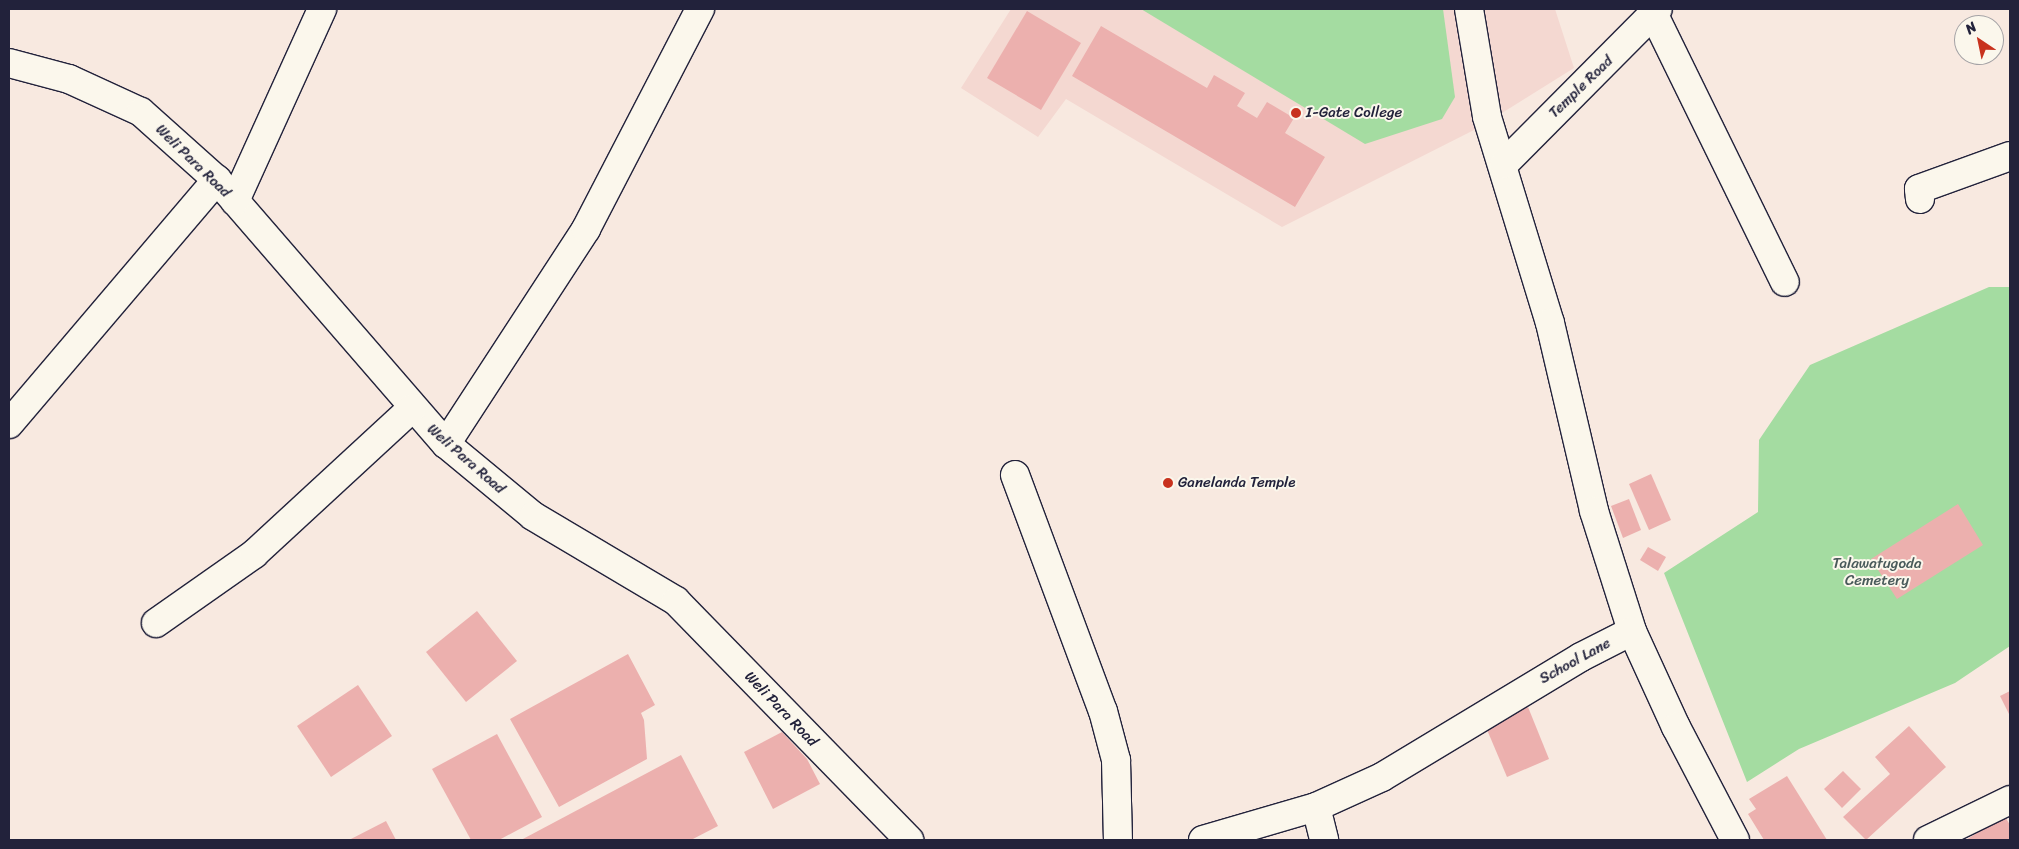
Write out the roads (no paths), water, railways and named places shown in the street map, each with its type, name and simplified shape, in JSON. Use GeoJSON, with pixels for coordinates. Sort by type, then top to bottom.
{"type":"FeatureCollection","features":[{"type":"Feature","properties":{"kind":"street"},"geometry":{"type":"LineString","coordinates":[[235,201],[322,9]]}},
{"type":"Feature","properties":{"kind":"street"},"geometry":{"type":"LineString","coordinates":[[446,444],[586,229],[700,9]]}},
{"type":"Feature","properties":{"kind":"street"},"geometry":{"type":"LineString","coordinates":[[1469,9],[1487,117],[1504,164],[1550,323],[1594,511],[1632,631],[1676,727],[1735,840]]}},
{"type":"Feature","properties":{"kind":"street"},"geometry":{"type":"LineString","coordinates":[[1656,12],[1785,282]]}},
{"type":"Feature","properties":{"kind":"street","name":"Temple Road"},"geometry":{"type":"LineString","coordinates":[[1504,164],[1656,12]]}},
{"type":"Feature","properties":{"kind":"street","name":"Weli Para Road"},"geometry":{"type":"LineString","coordinates":[[9,63],[69,79],[141,112],[217,180],[412,408],[446,444],[533,516],[676,600],[909,840]]}},
{"type":"Feature","properties":{"kind":"street"},"geometry":{"type":"LineString","coordinates":[[1920,199],[1920,189],[2010,156]]}},
{"type":"Feature","properties":{"kind":"street"},"geometry":{"type":"LineString","coordinates":[[9,424],[217,180]]}},
{"type":"Feature","properties":{"kind":"street"},"geometry":{"type":"LineString","coordinates":[[156,623],[254,554],[412,408]]}},
{"type":"Feature","properties":{"kind":"street"},"geometry":{"type":"LineString","coordinates":[[1015,475],[1104,711],[1116,760],[1118,840]]}},
{"type":"Feature","properties":{"kind":"street","name":"School Lane"},"geometry":{"type":"LineString","coordinates":[[1316,807],[1382,777],[1580,657],[1632,631]]}},
{"type":"Feature","properties":{"kind":"street"},"geometry":{"type":"LineString","coordinates":[[1928,840],[2010,800]]}},
{"type":"Feature","properties":{"kind":"street"},"geometry":{"type":"LineString","coordinates":[[1203,840],[1316,807],[1324,840]]}},
{"type":"Feature","properties":{"kind":"place","name":"I-Gate College"},"geometry":{"type":"Point","coordinates":[1296,113]}},
{"type":"Feature","properties":{"kind":"place","name":"Ganelanda Temple"},"geometry":{"type":"Point","coordinates":[1168,483]}},
{"type":"Feature","properties":{"kind":"park label","name":"Talawatugoda Cemetery"},"geometry":{"type":"Point","coordinates":[1877,572]}}]}
